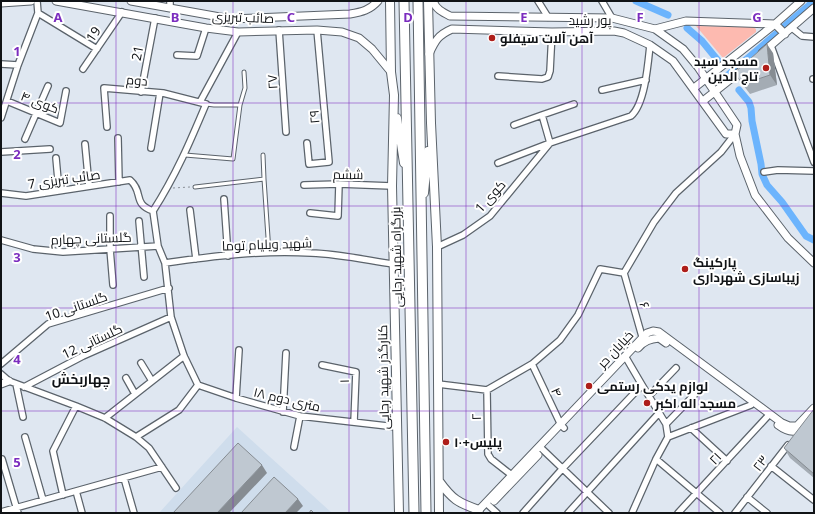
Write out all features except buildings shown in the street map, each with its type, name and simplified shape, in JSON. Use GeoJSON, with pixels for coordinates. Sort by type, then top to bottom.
{"type":"FeatureCollection","features":[{"type":"Feature","properties":{"kind":"highway","name":"بزرگراه شهید رجایی"},"geometry":{"type":"LineString","coordinates":[[404,1],[414,513]]}},
{"type":"Feature","properties":{"kind":"highway","name":"بزرگراه شهید رجایی"},"geometry":{"type":"LineString","coordinates":[[418,1],[426,513]]}},
{"type":"Feature","properties":{"kind":"main road","name":"کنارگذر شهید رجایی"},"geometry":{"type":"LineString","coordinates":[[390,1],[391,72],[394,95],[392,186],[399,513]]}},
{"type":"Feature","properties":{"kind":"main road"},"geometry":{"type":"LineString","coordinates":[[428,1],[431,123],[437,247],[439,513]]}},
{"type":"Feature","properties":{"kind":"main road"},"geometry":{"type":"LineString","coordinates":[[394,95],[407,184]]}},
{"type":"Feature","properties":{"kind":"main road"},"geometry":{"type":"LineString","coordinates":[[421,226],[431,123]]}},
{"type":"Feature","properties":{"kind":"main road"},"geometry":{"type":"LineString","coordinates":[[439,481],[449,495],[463,505],[480,512]]}},
{"type":"Feature","properties":{"kind":"street"},"geometry":{"type":"LineString","coordinates":[[1,3],[31,1]]}},
{"type":"Feature","properties":{"kind":"street"},"geometry":{"type":"LineString","coordinates":[[1,118],[18,65],[38,13],[37,1]]}},
{"type":"Feature","properties":{"kind":"street","name":"صائب تبریزی"},"geometry":{"type":"LineString","coordinates":[[56,1],[69,2],[206,28],[238,32],[279,30],[317,30],[342,32],[359,38],[372,49],[391,72]]}},
{"type":"Feature","properties":{"kind":"street","name":"صائب تبریزی"},"geometry":{"type":"LineString","coordinates":[[131,1],[170,5],[231,19],[350,14],[363,12],[372,7],[378,1]]}},
{"type":"Feature","properties":{"kind":"street","name":"پور رشید"},"geometry":{"type":"LineString","coordinates":[[429,54],[436,39],[443,33],[452,29],[552,32],[614,31],[624,33],[650,45],[673,61],[726,134],[735,134],[737,125],[706,79],[683,49],[655,28],[612,18],[450,16],[441,12],[435,6],[433,1]]}},
{"type":"Feature","properties":{"kind":"street"},"geometry":{"type":"LineString","coordinates":[[538,1],[548,17]]}},
{"type":"Feature","properties":{"kind":"street"},"geometry":{"type":"LineString","coordinates":[[602,1],[612,18]]}},
{"type":"Feature","properties":{"kind":"street"},"geometry":{"type":"LineString","coordinates":[[694,88],[775,24],[801,1]]}},
{"type":"Feature","properties":{"kind":"street"},"geometry":{"type":"LineString","coordinates":[[758,57],[814,8]]}},
{"type":"Feature","properties":{"kind":"street","name":"19"},"geometry":{"type":"LineString","coordinates":[[83,69],[122,12]]}},
{"type":"Feature","properties":{"kind":"street"},"geometry":{"type":"LineString","coordinates":[[38,13],[96,49]]}},
{"type":"Feature","properties":{"kind":"street","name":"21"},"geometry":{"type":"LineString","coordinates":[[141,92],[155,18]]}},
{"type":"Feature","properties":{"kind":"street"},"geometry":{"type":"LineString","coordinates":[[655,28],[686,21],[775,24],[784,34]]}},
{"type":"Feature","properties":{"kind":"street"},"geometry":{"type":"LineString","coordinates":[[177,54],[198,56],[206,28]]}},
{"type":"Feature","properties":{"kind":"street"},"geometry":{"type":"LineString","coordinates":[[792,28],[802,36],[814,37]]}},
{"type":"Feature","properties":{"kind":"street","name":"۲۷"},"geometry":{"type":"LineString","coordinates":[[279,30],[286,132]]}},
{"type":"Feature","properties":{"kind":"street","name":"۲۹"},"geometry":{"type":"LineString","coordinates":[[307,144],[309,164],[329,162],[317,30]]}},
{"type":"Feature","properties":{"kind":"street"},"geometry":{"type":"LineString","coordinates":[[200,102],[238,32]]}},
{"type":"Feature","properties":{"kind":"street"},"geometry":{"type":"LineString","coordinates":[[498,76],[542,79],[548,76],[550,71],[552,32]]}},
{"type":"Feature","properties":{"kind":"street"},"geometry":{"type":"LineString","coordinates":[[498,162],[631,116],[637,112],[646,80],[650,45]]}},
{"type":"Feature","properties":{"kind":"street"},"geometry":{"type":"LineString","coordinates":[[771,46],[814,162]]}},
{"type":"Feature","properties":{"kind":"street"},"geometry":{"type":"LineString","coordinates":[[1,64],[18,65]]}},
{"type":"Feature","properties":{"kind":"street"},"geometry":{"type":"LineString","coordinates":[[703,101],[746,67]]}},
{"type":"Feature","properties":{"kind":"street"},"geometry":{"type":"LineString","coordinates":[[602,90],[646,80]]}},
{"type":"Feature","properties":{"kind":"street"},"geometry":{"type":"LineString","coordinates":[[25,139],[48,86]]}},
{"type":"Feature","properties":{"kind":"street","name":"دوم"},"geometry":{"type":"LineString","coordinates":[[107,127],[104,88],[160,93],[206,104]]}},
{"type":"Feature","properties":{"kind":"street","name":"کوی ۴"},"geometry":{"type":"LineString","coordinates":[[7,101],[60,123],[66,91]]}},
{"type":"Feature","properties":{"kind":"street"},"geometry":{"type":"LineString","coordinates":[[151,148],[160,93]]}},
{"type":"Feature","properties":{"kind":"street"},"geometry":{"type":"LineString","coordinates":[[136,437],[178,410],[198,385],[184,356],[171,318],[169,288],[165,263],[158,246],[153,211],[168,188],[185,156],[206,104]]}},
{"type":"Feature","properties":{"kind":"street"},"geometry":{"type":"LineString","coordinates":[[514,125],[574,104]]}},
{"type":"Feature","properties":{"kind":"street"},"geometry":{"type":"LineString","coordinates":[[542,115],[550,143]]}},
{"type":"Feature","properties":{"kind":"street"},"geometry":{"type":"LineString","coordinates":[[735,134],[740,156],[755,195],[788,238],[814,263]]}},
{"type":"Feature","properties":{"kind":"street"},"geometry":{"type":"LineString","coordinates":[[438,384],[486,390],[532,364],[560,340],[578,314],[600,269],[624,273],[654,222],[676,193],[721,152],[735,134]]}},
{"type":"Feature","properties":{"kind":"street"},"geometry":{"type":"LineString","coordinates":[[118,138],[119,182]]}},
{"type":"Feature","properties":{"kind":"street","name":"کوی 1"},"geometry":{"type":"LineString","coordinates":[[437,247],[463,235],[490,216],[550,143]]}},
{"type":"Feature","properties":{"kind":"street"},"geometry":{"type":"LineString","coordinates":[[85,144],[89,186]]}},
{"type":"Feature","properties":{"kind":"street"},"geometry":{"type":"LineString","coordinates":[[1,152],[50,149]]}},
{"type":"Feature","properties":{"kind":"street"},"geometry":{"type":"LineString","coordinates":[[56,158],[59,191]]}},
{"type":"Feature","properties":{"kind":"street"},"geometry":{"type":"LineString","coordinates":[[764,172],[778,170],[814,171]]}},
{"type":"Feature","properties":{"kind":"street","name":"صائب تبریزی 7"},"geometry":{"type":"LineString","coordinates":[[1,193],[26,196],[130,180],[136,185],[141,204],[144,208],[153,211]]}},
{"type":"Feature","properties":{"kind":"street"},"geometry":{"type":"LineString","coordinates":[[310,213],[338,216],[339,184]]}},
{"type":"Feature","properties":{"kind":"street","name":"ششم"},"geometry":{"type":"LineString","coordinates":[[304,185],[339,184],[392,186]]}},
{"type":"Feature","properties":{"kind":"street"},"geometry":{"type":"LineString","coordinates":[[224,199],[228,256]]}},
{"type":"Feature","properties":{"kind":"street"},"geometry":{"type":"LineString","coordinates":[[190,210],[196,259]]}},
{"type":"Feature","properties":{"kind":"street"},"geometry":{"type":"LineString","coordinates":[[110,216],[110,249],[113,285]]}},
{"type":"Feature","properties":{"kind":"street"},"geometry":{"type":"LineString","coordinates":[[139,221],[144,277]]}},
{"type":"Feature","properties":{"kind":"street","name":"گلستانی چهارم"},"geometry":{"type":"LineString","coordinates":[[1,240],[33,249],[63,252],[158,246]]}},
{"type":"Feature","properties":{"kind":"street","name":"شهید ویلیام توما"},"geometry":{"type":"LineString","coordinates":[[165,263],[269,252],[312,253],[393,264]]}},
{"type":"Feature","properties":{"kind":"street","name":"۶"},"geometry":{"type":"LineString","coordinates":[[624,273],[643,340]]}},
{"type":"Feature","properties":{"kind":"street","name":"گلستانی 10"},"geometry":{"type":"LineString","coordinates":[[1,364],[48,324],[169,288]]}},
{"type":"Feature","properties":{"kind":"street","name":"گلستانی 12"},"geometry":{"type":"LineString","coordinates":[[24,387],[83,356],[171,318]]}},
{"type":"Feature","properties":{"kind":"street","name":"خیابان حر"},"geometry":{"type":"LineString","coordinates":[[480,512],[643,340],[647,333],[659,332],[782,423],[798,429]]}},
{"type":"Feature","properties":{"kind":"street","name":"خیابان حر"},"geometry":{"type":"LineString","coordinates":[[643,340],[659,338],[788,432],[798,429]]}},
{"type":"Feature","properties":{"kind":"street"},"geometry":{"type":"LineString","coordinates":[[236,398],[239,350]]}},
{"type":"Feature","properties":{"kind":"street"},"geometry":{"type":"LineString","coordinates":[[283,412],[286,353]]}},
{"type":"Feature","properties":{"kind":"street"},"geometry":{"type":"LineString","coordinates":[[105,418],[184,356]]}},
{"type":"Feature","properties":{"kind":"street"},"geometry":{"type":"LineString","coordinates":[[626,358],[666,424],[668,437],[656,459],[632,513]]}},
{"type":"Feature","properties":{"kind":"street"},"geometry":{"type":"LineString","coordinates":[[141,363],[152,381]]}},
{"type":"Feature","properties":{"kind":"street","name":"۴"},"geometry":{"type":"LineString","coordinates":[[532,364],[562,426]]}},
{"type":"Feature","properties":{"kind":"street","name":"۱"},"geometry":{"type":"LineString","coordinates":[[322,365],[356,372],[354,422]]}},
{"type":"Feature","properties":{"kind":"street"},"geometry":{"type":"LineString","coordinates":[[649,396],[676,368]]}},
{"type":"Feature","properties":{"kind":"street"},"geometry":{"type":"LineString","coordinates":[[1,374],[24,387],[105,418],[136,437],[149,448],[176,488]]}},
{"type":"Feature","properties":{"kind":"street"},"geometry":{"type":"LineString","coordinates":[[126,378],[135,394]]}},
{"type":"Feature","properties":{"kind":"street"},"geometry":{"type":"LineString","coordinates":[[1,384],[13,382]]}},
{"type":"Feature","properties":{"kind":"street"},"geometry":{"type":"LineString","coordinates":[[13,382],[23,417]]}},
{"type":"Feature","properties":{"kind":"street","name":"۱۸ متری دوم"},"geometry":{"type":"LineString","coordinates":[[198,385],[236,398],[300,416],[396,427]]}},
{"type":"Feature","properties":{"kind":"street"},"geometry":{"type":"LineString","coordinates":[[523,513],[563,468],[642,385]]}},
{"type":"Feature","properties":{"kind":"street","name":"۲"},"geometry":{"type":"LineString","coordinates":[[486,390],[488,454],[490,459],[514,477]]}},
{"type":"Feature","properties":{"kind":"street"},"geometry":{"type":"LineString","coordinates":[[666,424],[699,390]]}},
{"type":"Feature","properties":{"kind":"street"},"geometry":{"type":"LineString","coordinates":[[668,437],[751,405]]}},
{"type":"Feature","properties":{"kind":"street"},"geometry":{"type":"LineString","coordinates":[[63,495],[53,451],[76,406]]}},
{"type":"Feature","properties":{"kind":"street"},"geometry":{"type":"LineString","coordinates":[[798,429],[814,408]]}},
{"type":"Feature","properties":{"kind":"street"},"geometry":{"type":"LineString","coordinates":[[568,513],[659,414]]}},
{"type":"Feature","properties":{"kind":"street"},"geometry":{"type":"LineString","coordinates":[[294,447],[300,416]]}},
{"type":"Feature","properties":{"kind":"street","name":"۲۱"},"geometry":{"type":"LineString","coordinates":[[678,513],[767,417]]}},
{"type":"Feature","properties":{"kind":"street"},"geometry":{"type":"LineString","coordinates":[[798,429],[814,418]]}},
{"type":"Feature","properties":{"kind":"street"},"geometry":{"type":"LineString","coordinates":[[691,428],[727,461]]}},
{"type":"Feature","properties":{"kind":"street","name":"۲۳"},"geometry":{"type":"LineString","coordinates":[[735,513],[798,429]]}},
{"type":"Feature","properties":{"kind":"street"},"geometry":{"type":"LineString","coordinates":[[25,437],[43,500]]}},
{"type":"Feature","properties":{"kind":"street"},"geometry":{"type":"LineString","coordinates":[[542,448],[609,513]]}},
{"type":"Feature","properties":{"kind":"street"},"geometry":{"type":"LineString","coordinates":[[2,459],[17,510]]}},
{"type":"Feature","properties":{"kind":"street"},"geometry":{"type":"LineString","coordinates":[[656,459],[720,513]]}},
{"type":"Feature","properties":{"kind":"street"},"geometry":{"type":"LineString","coordinates":[[771,466],[814,500]]}},
{"type":"Feature","properties":{"kind":"street"},"geometry":{"type":"LineString","coordinates":[[1,512],[17,510],[43,500],[162,467]]}},
{"type":"Feature","properties":{"kind":"street"},"geometry":{"type":"LineString","coordinates":[[124,478],[134,513]]}},
{"type":"Feature","properties":{"kind":"street"},"geometry":{"type":"LineString","coordinates":[[76,491],[82,513]]}},
{"type":"Feature","properties":{"kind":"street"},"geometry":{"type":"LineString","coordinates":[[747,497],[767,513]]}},
{"type":"Feature","properties":{"kind":"street"},"geometry":{"type":"LineString","coordinates":[[488,504],[497,513]]}},
{"type":"Feature","properties":{"kind":"lane"},"geometry":{"type":"LineString","coordinates":[[185,156],[233,159],[240,105],[245,88],[244,72]]}},
{"type":"Feature","properties":{"kind":"lane"},"geometry":{"type":"LineString","coordinates":[[206,104],[240,105]]}},
{"type":"Feature","properties":{"kind":"lane"},"geometry":{"type":"LineString","coordinates":[[263,155],[269,252]]}},
{"type":"Feature","properties":{"kind":"lane"},"geometry":{"type":"LineString","coordinates":[[195,187],[264,180]]}},
{"type":"Feature","properties":{"kind":"path"},"geometry":{"type":"LineString","coordinates":[[168,188],[195,187]]}},
{"type":"Feature","properties":{"kind":"shaded area"},"geometry":{"type":"Polygon","coordinates":[[[696,26],[753,27],[756,29],[756,32],[723,58],[696,26]]]}},
{"type":"Feature","properties":{"kind":"shaded area"},"geometry":{"type":"Polygon","coordinates":[[[237,427],[332,513],[159,513],[237,427]]]}},
{"type":"Feature","properties":{"kind":"waterway"},"geometry":{"type":"LineString","coordinates":[[636,1],[668,15]]}},
{"type":"Feature","properties":{"kind":"waterway"},"geometry":{"type":"LineString","coordinates":[[785,26],[814,1]]}},
{"type":"Feature","properties":{"kind":"waterway"},"geometry":{"type":"LineString","coordinates":[[687,28],[702,41],[720,63]]}},
{"type":"Feature","properties":{"kind":"waterway"},"geometry":{"type":"LineString","coordinates":[[728,75],[776,34]]}},
{"type":"Feature","properties":{"kind":"waterway"},"geometry":{"type":"LineString","coordinates":[[739,90],[749,102],[751,108],[762,174],[767,185],[782,202],[806,236],[814,240]]}},
{"type":"Feature","properties":{"kind":"place","name":"آهن آلات سیفلو"},"geometry":{"type":"Point","coordinates":[492,38]}},
{"type":"Feature","properties":{"kind":"place","name":"مسجد سید تاج الدین"},"geometry":{"type":"Point","coordinates":[766,68]}},
{"type":"Feature","properties":{"kind":"place","name":"پارکینگ زیباسازی شهرداری"},"geometry":{"type":"Point","coordinates":[685,269]}},
{"type":"Feature","properties":{"kind":"place","name":"لوازم یدکی رستمی"},"geometry":{"type":"Point","coordinates":[589,386]}},
{"type":"Feature","properties":{"kind":"place","name":"مسجد اله اکبر"},"geometry":{"type":"Point","coordinates":[647,403]}},
{"type":"Feature","properties":{"kind":"place","name":"پلیس+١٠"},"geometry":{"type":"Point","coordinates":[446,442]}},
{"type":"Feature","properties":{"kind":"district","name":"چهاربخش"},"geometry":{"type":"Point","coordinates":[81,379]}}]}
